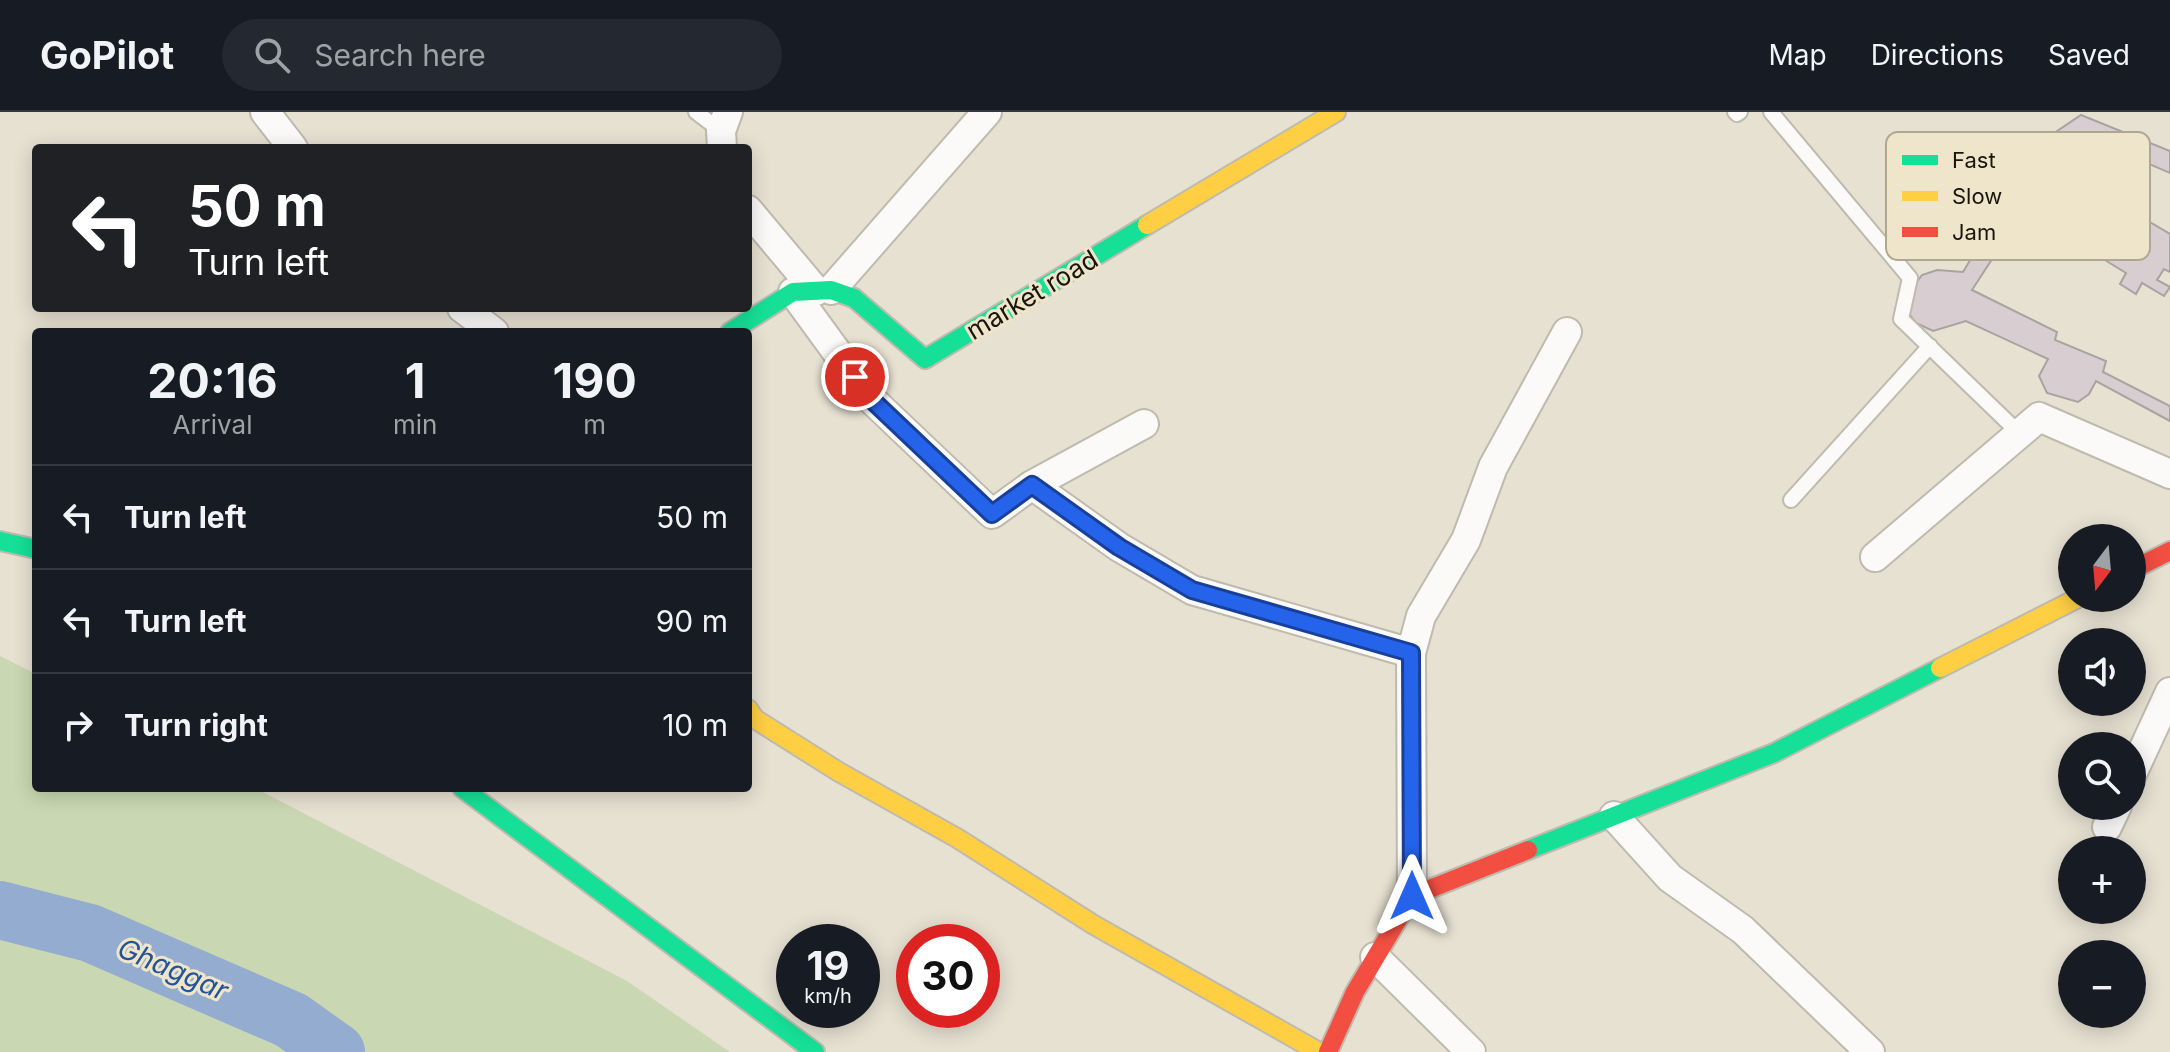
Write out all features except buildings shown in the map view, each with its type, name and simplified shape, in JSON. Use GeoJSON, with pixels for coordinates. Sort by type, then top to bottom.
{"type":"FeatureCollection","features":[{"type":"Feature","properties":{"kind":"street"},"geometry":{"type":"LineString","coordinates":[[265,112],[290,144]]}},
{"type":"Feature","properties":{"kind":"street"},"geometry":{"type":"LineString","coordinates":[[738,328],[813,291],[987,112]]}},
{"type":"Feature","properties":{"kind":"street","name":"market road"},"geometry":{"type":"LineString","coordinates":[[813,291],[854,298],[925,359],[1336,112]]}},
{"type":"Feature","properties":{"kind":"street"},"geometry":{"type":"LineString","coordinates":[[752,215],[813,291],[871,399],[992,514],[1032,485],[1144,424]]}},
{"type":"Feature","properties":{"kind":"street"},"geometry":{"type":"LineString","coordinates":[[467,312],[489,328]]}},
{"type":"Feature","properties":{"kind":"street"},"geometry":{"type":"LineString","coordinates":[[1328,1052],[1355,992],[1412,896],[1411,653],[1421,616],[1466,540],[1493,467],[1567,332]]}},
{"type":"Feature","properties":{"kind":"street"},"geometry":{"type":"LineString","coordinates":[[1875,557],[2039,417],[2170,474]]}},
{"type":"Feature","properties":{"kind":"street"},"geometry":{"type":"LineString","coordinates":[[1032,485],[1119,547],[1192,590],[1411,653]]}},
{"type":"Feature","properties":{"kind":"street"},"geometry":{"type":"LineString","coordinates":[[0,541],[32,548]]}},
{"type":"Feature","properties":{"kind":"street"},"geometry":{"type":"LineString","coordinates":[[2146,563],[2170,551]]}},
{"type":"Feature","properties":{"kind":"street"},"geometry":{"type":"LineString","coordinates":[[1412,896],[1774,753],[2058,608]]}},
{"type":"Feature","properties":{"kind":"street"},"geometry":{"type":"LineString","coordinates":[[2146,744],[2170,692]]}},
{"type":"Feature","properties":{"kind":"street"},"geometry":{"type":"LineString","coordinates":[[752,715],[839,772],[957,838],[1094,925],[1319,1052]]}},
{"type":"Feature","properties":{"kind":"street"},"geometry":{"type":"LineString","coordinates":[[467,792],[815,1052]]}},
{"type":"Feature","properties":{"kind":"street"},"geometry":{"type":"LineString","coordinates":[[1614,816],[1670,878],[1743,930],[1870,1052]]}},
{"type":"Feature","properties":{"kind":"street"},"geometry":{"type":"LineString","coordinates":[[1375,957],[1471,1052]]}},
{"type":"Feature","properties":{"kind":"lane"},"geometry":{"type":"LineString","coordinates":[[696,112],[724,130]]}},
{"type":"Feature","properties":{"kind":"lane"},"geometry":{"type":"LineString","coordinates":[[1771,112],[1886,249]]}},
{"type":"Feature","properties":{"kind":"lane"},"geometry":{"type":"LineString","coordinates":[[1895,260],[1910,278],[1901,319],[2020,434]]}},
{"type":"Feature","properties":{"kind":"lane"},"geometry":{"type":"LineString","coordinates":[[1791,500],[1930,346]]}},
{"type":"Feature","properties":{"kind":"green space"},"geometry":{"type":"Polygon","coordinates":[[[0,656],[32,672],[32,792],[263,792],[627,981],[730,1052],[0,1052],[0,656]]]}},
{"type":"Feature","properties":{"kind":"waterway","name":"Ghaggar"},"geometry":{"type":"LineString","coordinates":[[0,910],[90,933],[291,1020],[336,1052]]}},
{"type":"Feature","properties":{"kind":"traffic: fast"},"geometry":{"type":"LineString","coordinates":[[736,328],[793,292],[831,290],[854,298],[925,359],[1147,225]]}},
{"type":"Feature","properties":{"kind":"traffic: fast"},"geometry":{"type":"LineString","coordinates":[[0,541],[32,548]]}},
{"type":"Feature","properties":{"kind":"traffic: fast"},"geometry":{"type":"LineString","coordinates":[[1528,850],[1774,753],[1940,668]]}},
{"type":"Feature","properties":{"kind":"traffic: fast"},"geometry":{"type":"LineString","coordinates":[[467,792],[815,1052]]}},
{"type":"Feature","properties":{"kind":"traffic: slow"},"geometry":{"type":"LineString","coordinates":[[1147,225],[1336,112]]}},
{"type":"Feature","properties":{"kind":"traffic: slow"},"geometry":{"type":"LineString","coordinates":[[1940,668],[2058,608]]}},
{"type":"Feature","properties":{"kind":"traffic: slow"},"geometry":{"type":"LineString","coordinates":[[752,715],[839,772],[957,838],[1094,925],[1319,1052]]}},
{"type":"Feature","properties":{"kind":"traffic: jam"},"geometry":{"type":"LineString","coordinates":[[2146,563],[2170,551]]}},
{"type":"Feature","properties":{"kind":"traffic: jam"},"geometry":{"type":"LineString","coordinates":[[1328,1052],[1355,992],[1412,896],[1528,850]]}},
{"type":"Feature","properties":{"kind":"route"},"geometry":{"type":"LineString","coordinates":[[855,377],[871,399],[992,514],[1032,485],[1119,547],[1192,590],[1411,653],[1412,896]]}}]}
